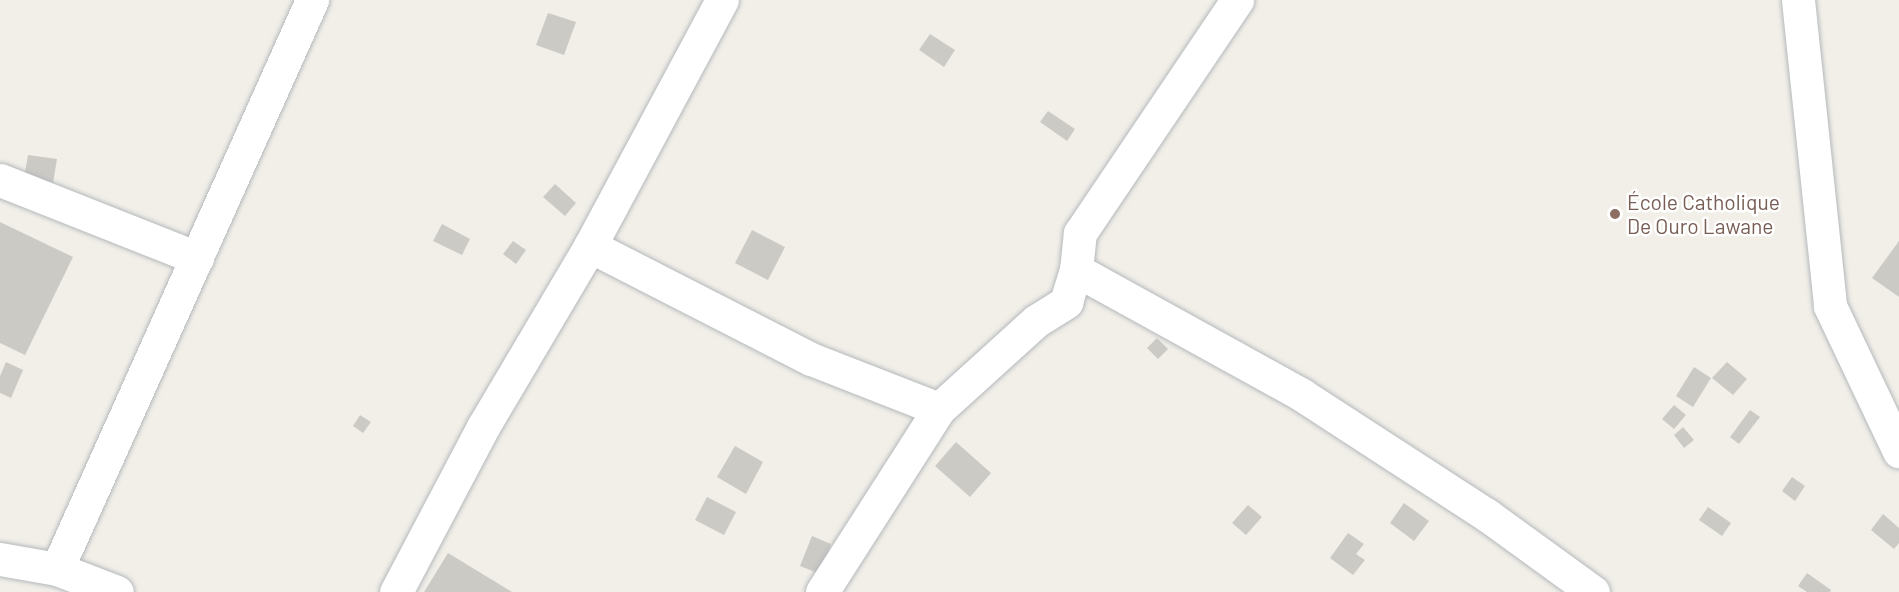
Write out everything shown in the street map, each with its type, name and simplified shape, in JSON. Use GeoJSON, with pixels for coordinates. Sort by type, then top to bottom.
{"type":"FeatureCollection","features":[{"type":"Feature","properties":{"kind":"street"},"geometry":{"type":"LineString","coordinates":[[57,569],[312,0]]}},
{"type":"Feature","properties":{"kind":"street"},"geometry":{"type":"LineString","coordinates":[[396,592],[483,427],[590,246],[722,0]]}},
{"type":"Feature","properties":{"kind":"street"},"geometry":{"type":"LineString","coordinates":[[822,592],[939,409],[1036,321],[1066,302],[1076,270],[1080,232],[1237,0]]}},
{"type":"Feature","properties":{"kind":"street"},"geometry":{"type":"LineString","coordinates":[[1798,0],[1830,306],[1899,451]]}},
{"type":"Feature","properties":{"kind":"street"},"geometry":{"type":"LineString","coordinates":[[0,180],[197,258]]}},
{"type":"Feature","properties":{"kind":"street"},"geometry":{"type":"LineString","coordinates":[[590,246],[811,359],[939,409]]}},
{"type":"Feature","properties":{"kind":"street"},"geometry":{"type":"LineString","coordinates":[[1076,270],[1302,395],[1487,515],[1593,592]]}},
{"type":"Feature","properties":{"kind":"street"},"geometry":{"type":"LineString","coordinates":[[0,559],[57,569],[117,592]]}},
{"type":"Feature","properties":{"kind":"building"},"geometry":{"type":"Polygon","coordinates":[[[548,13],[576,22],[564,55],[536,45],[548,13]]]}},
{"type":"Feature","properties":{"kind":"building"},"geometry":{"type":"Polygon","coordinates":[[[930,34],[955,50],[944,67],[919,50],[930,34]]]}},
{"type":"Feature","properties":{"kind":"building"},"geometry":{"type":"Polygon","coordinates":[[[1048,111],[1075,129],[1067,141],[1040,122],[1048,111]]]}},
{"type":"Feature","properties":{"kind":"building"},"geometry":{"type":"Polygon","coordinates":[[[28,155],[57,159],[52,189],[23,184],[28,155]]]}},
{"type":"Feature","properties":{"kind":"building"},"geometry":{"type":"Polygon","coordinates":[[[555,184],[576,203],[565,216],[543,197],[555,184]]]}},
{"type":"Feature","properties":{"kind":"building"},"geometry":{"type":"Polygon","coordinates":[[[0,222],[73,257],[25,355],[0,343],[0,222]]]}},
{"type":"Feature","properties":{"kind":"building"},"geometry":{"type":"Polygon","coordinates":[[[442,224],[470,239],[462,255],[433,241],[442,224]]]}},
{"type":"Feature","properties":{"kind":"building"},"geometry":{"type":"Polygon","coordinates":[[[752,230],[785,247],[768,280],[735,263],[752,230]]]}},
{"type":"Feature","properties":{"kind":"building"},"geometry":{"type":"Polygon","coordinates":[[[513,241],[526,250],[516,264],[503,254],[513,241]]]}},
{"type":"Feature","properties":{"kind":"building"},"geometry":{"type":"Polygon","coordinates":[[[1899,241],[1899,297],[1872,278],[1899,241]]]}},
{"type":"Feature","properties":{"kind":"building"},"geometry":{"type":"Polygon","coordinates":[[[1157,338],[1168,349],[1158,359],[1147,348],[1157,338]]]}},
{"type":"Feature","properties":{"kind":"building"},"geometry":{"type":"Polygon","coordinates":[[[6,362],[23,370],[11,398],[0,393],[0,376],[6,362]]]}},
{"type":"Feature","properties":{"kind":"building"},"geometry":{"type":"Polygon","coordinates":[[[1727,362],[1747,379],[1733,395],[1712,378],[1727,362]]]}},
{"type":"Feature","properties":{"kind":"building"},"geometry":{"type":"Polygon","coordinates":[[[1694,367],[1711,378],[1693,407],[1676,396],[1694,367]]]}},
{"type":"Feature","properties":{"kind":"building"},"geometry":{"type":"Polygon","coordinates":[[[1674,405],[1686,415],[1674,429],[1662,419],[1674,405]]]}},
{"type":"Feature","properties":{"kind":"building"},"geometry":{"type":"Polygon","coordinates":[[[1750,410],[1760,417],[1739,444],[1730,437],[1750,410]]]}},
{"type":"Feature","properties":{"kind":"building"},"geometry":{"type":"Polygon","coordinates":[[[360,415],[371,422],[363,433],[353,426],[360,415]]]}},
{"type":"Feature","properties":{"kind":"building"},"geometry":{"type":"Polygon","coordinates":[[[1683,427],[1694,440],[1684,448],[1674,435],[1683,427]]]}},
{"type":"Feature","properties":{"kind":"building"},"geometry":{"type":"Polygon","coordinates":[[[956,442],[991,473],[970,497],[935,466],[956,442]]]}},
{"type":"Feature","properties":{"kind":"building"},"geometry":{"type":"Polygon","coordinates":[[[735,446],[763,462],[746,494],[717,477],[735,446]]]}},
{"type":"Feature","properties":{"kind":"building"},"geometry":{"type":"Polygon","coordinates":[[[1792,477],[1805,486],[1795,501],[1782,491],[1792,477]]]}},
{"type":"Feature","properties":{"kind":"building"},"geometry":{"type":"Polygon","coordinates":[[[707,497],[736,512],[724,535],[695,520],[707,497]]]}},
{"type":"Feature","properties":{"kind":"building"},"geometry":{"type":"Polygon","coordinates":[[[1404,503],[1429,521],[1414,541],[1390,523],[1404,503]]]}},
{"type":"Feature","properties":{"kind":"building"},"geometry":{"type":"Polygon","coordinates":[[[1248,505],[1262,517],[1246,535],[1232,523],[1248,505]]]}},
{"type":"Feature","properties":{"kind":"building"},"geometry":{"type":"Polygon","coordinates":[[[1708,507],[1731,523],[1722,536],[1699,520],[1708,507]]]}},
{"type":"Feature","properties":{"kind":"building"},"geometry":{"type":"Polygon","coordinates":[[[1883,514],[1899,528],[1899,543],[1894,549],[1871,530],[1883,514]]]}},
{"type":"Feature","properties":{"kind":"building"},"geometry":{"type":"Polygon","coordinates":[[[1348,533],[1364,544],[1356,554],[1365,560],[1353,575],[1330,558],[1348,533]]]}},
{"type":"Feature","properties":{"kind":"building"},"geometry":{"type":"Polygon","coordinates":[[[812,536],[831,544],[820,574],[800,566],[812,536]]]}},
{"type":"Feature","properties":{"kind":"building"},"geometry":{"type":"Polygon","coordinates":[[[448,553],[512,592],[424,592],[448,553]]]}},
{"type":"Feature","properties":{"kind":"building"},"geometry":{"type":"Polygon","coordinates":[[[1807,573],[1831,590],[1830,592],[1807,592],[1798,586],[1807,573]]]}},
{"type":"Feature","properties":{"kind":"place","name":"École Catholique De Ouro Lawane"},"geometry":{"type":"Point","coordinates":[1615,214]}}]}
